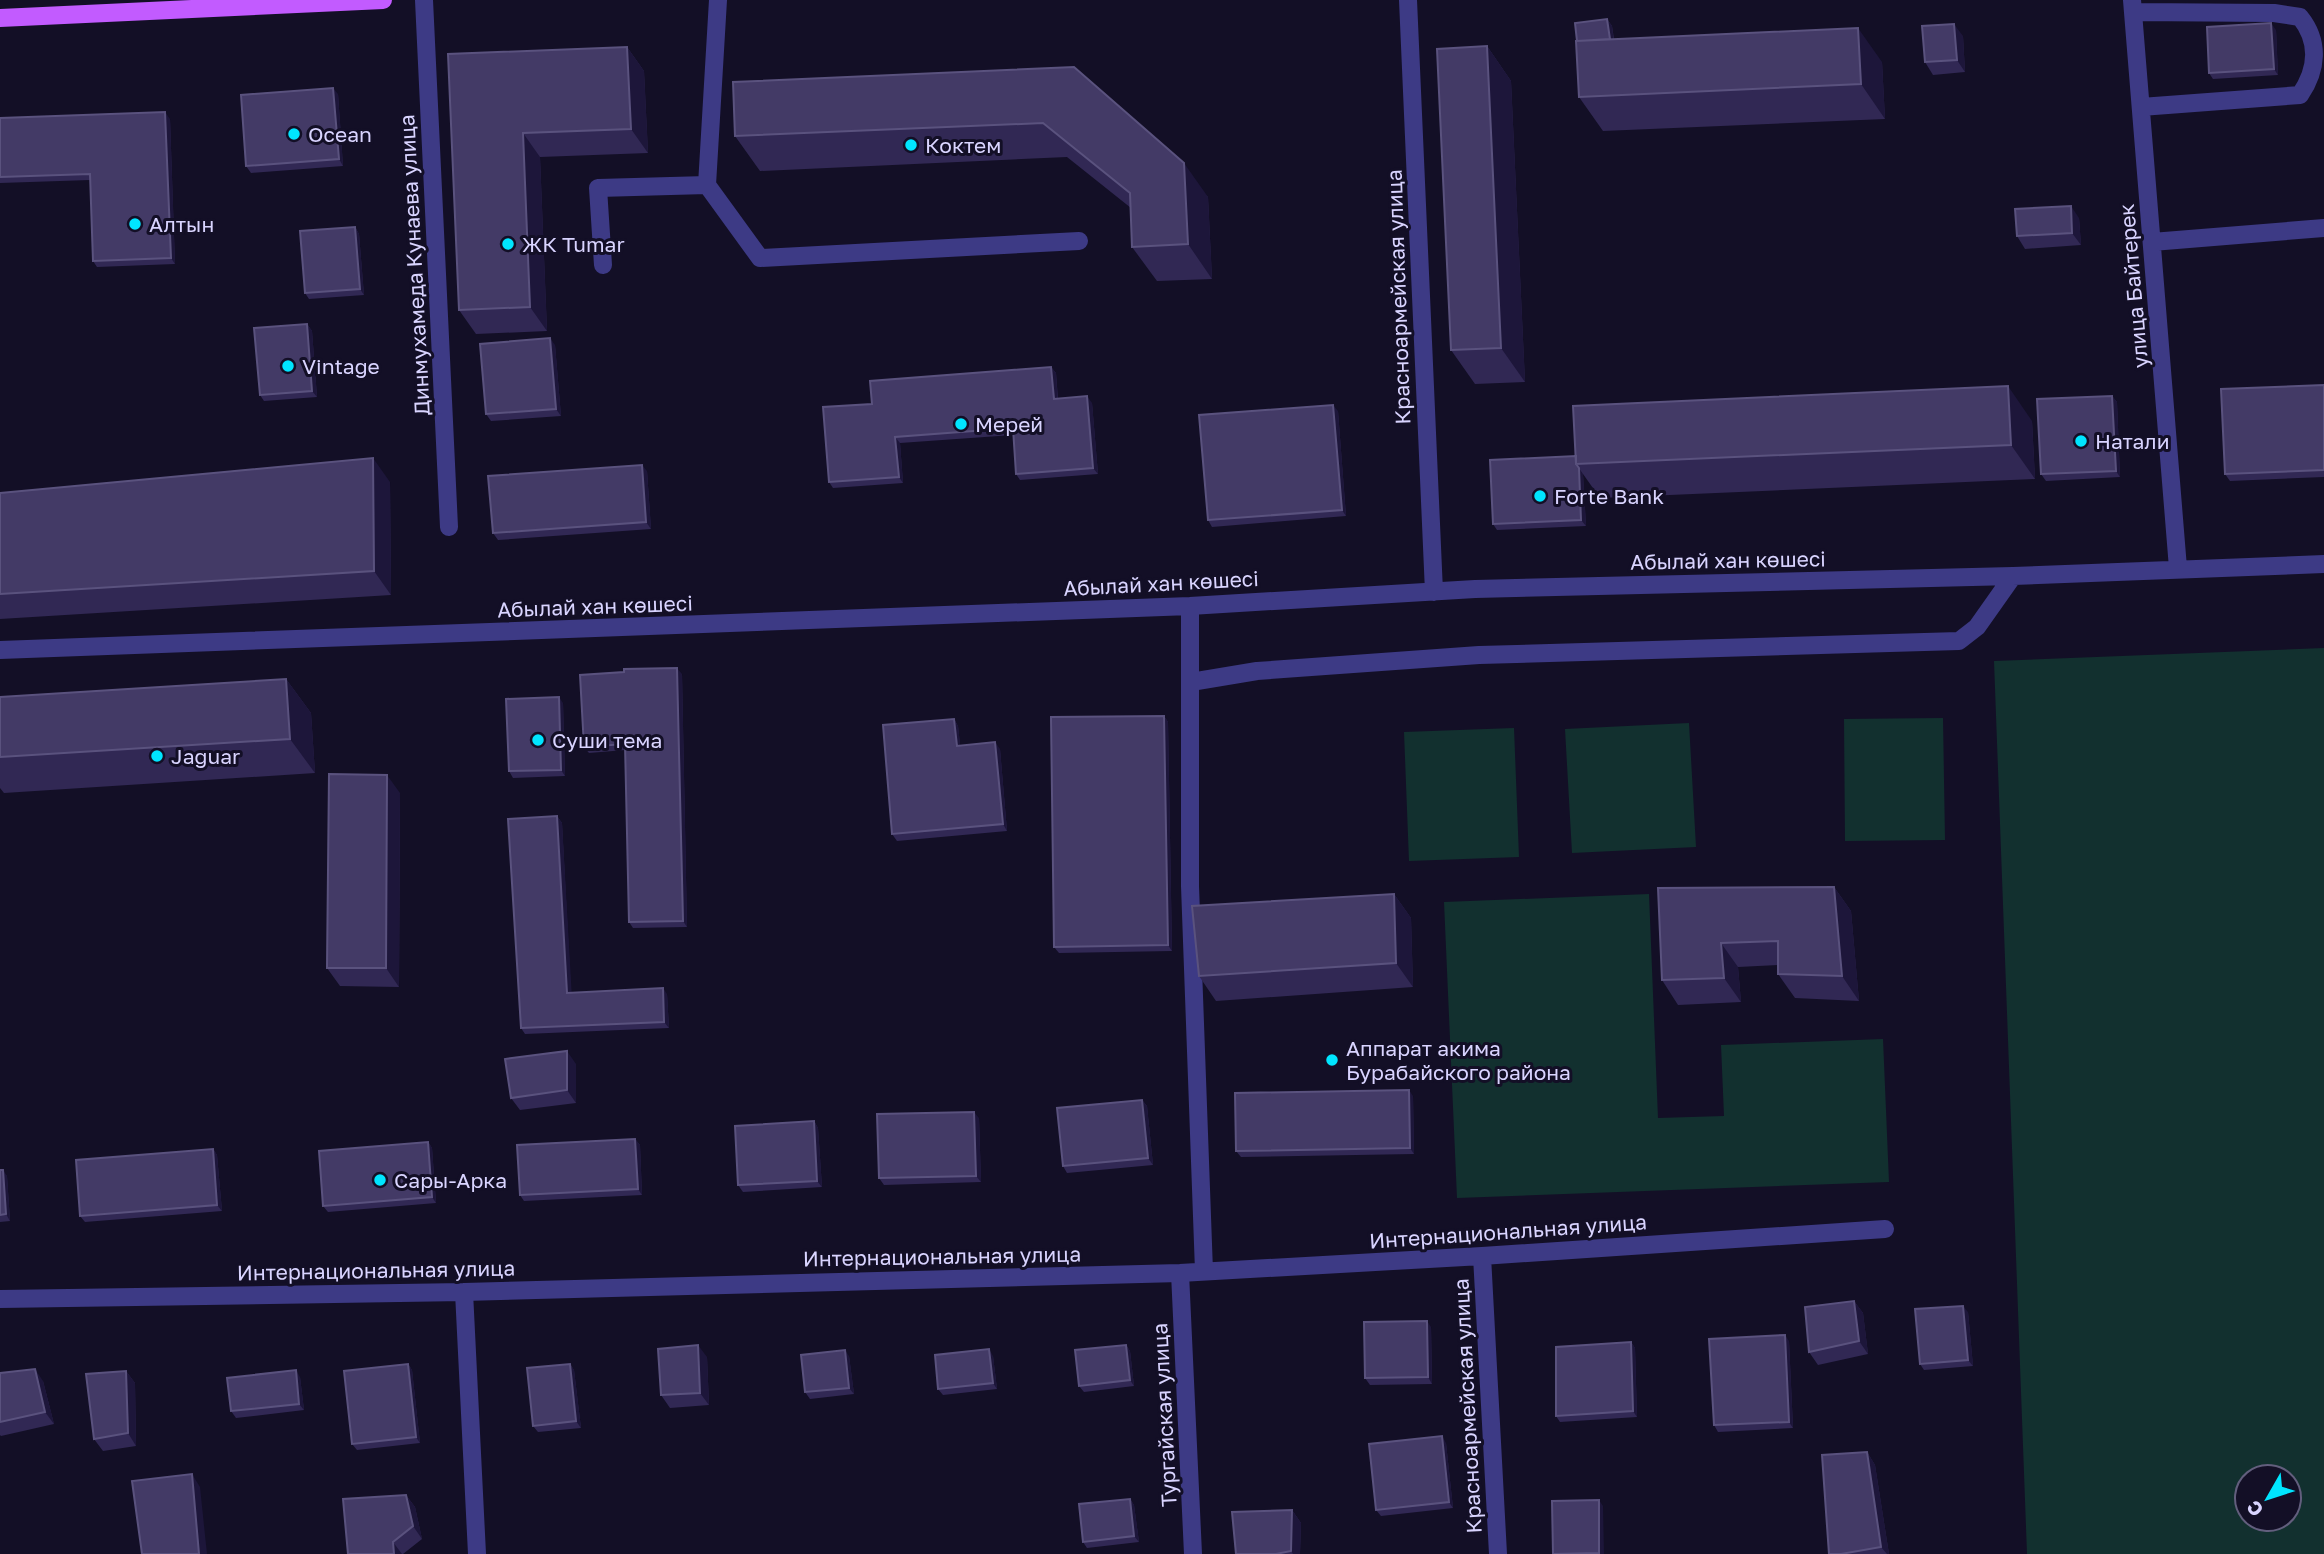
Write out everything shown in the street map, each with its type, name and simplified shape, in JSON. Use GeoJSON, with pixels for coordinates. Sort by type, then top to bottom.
{"type":"FeatureCollection","features":[{"type":"Feature","properties":{"kind":"main road"},"geometry":{"type":"LineString","coordinates":[[0,18],[383,0]]}},
{"type":"Feature","properties":{"kind":"street","name":"Динмухамеда Кунаева улица"},"geometry":{"type":"LineString","coordinates":[[424,0],[449,527]]}},
{"type":"Feature","properties":{"kind":"street"},"geometry":{"type":"LineString","coordinates":[[718,0],[707,185],[760,258],[1079,241]]}},
{"type":"Feature","properties":{"kind":"street","name":"Красноармейская улица"},"geometry":{"type":"LineString","coordinates":[[1408,0],[1434,592]]}},
{"type":"Feature","properties":{"kind":"street"},"geometry":{"type":"LineString","coordinates":[[2133,6],[2274,13],[2300,17],[2310,29],[2315,55],[2308,83],[2300,95],[2141,107]]}},
{"type":"Feature","properties":{"kind":"street","name":"улица Байтерек"},"geometry":{"type":"LineString","coordinates":[[2133,6],[2178,568]]}},
{"type":"Feature","properties":{"kind":"street"},"geometry":{"type":"LineString","coordinates":[[603,265],[598,188],[707,185]]}},
{"type":"Feature","properties":{"kind":"street"},"geometry":{"type":"LineString","coordinates":[[2152,242],[2324,228]]}},
{"type":"Feature","properties":{"kind":"street","name":"Абылай хан көшесі"},"geometry":{"type":"LineString","coordinates":[[0,650],[1190,606],[1475,589],[2013,576],[2324,564]]}},
{"type":"Feature","properties":{"kind":"street"},"geometry":{"type":"LineString","coordinates":[[1191,682],[1257,671],[1479,655],[1959,641],[1977,627],[2013,576]]}},
{"type":"Feature","properties":{"kind":"street"},"geometry":{"type":"LineString","coordinates":[[1190,606],[1190,886],[1204,1271]]}},
{"type":"Feature","properties":{"kind":"street","name":"Интернациональная улица"},"geometry":{"type":"LineString","coordinates":[[0,1300],[464,1292],[1180,1273],[1885,1229]]}},
{"type":"Feature","properties":{"kind":"street","name":"Красноармейская улица"},"geometry":{"type":"LineString","coordinates":[[1482,1256],[1498,1554]]}},
{"type":"Feature","properties":{"kind":"street","name":"Тургайская улица"},"geometry":{"type":"LineString","coordinates":[[1180,1273],[1193,1554]]}},
{"type":"Feature","properties":{"kind":"street"},"geometry":{"type":"LineString","coordinates":[[464,1292],[477,1554]]}},
{"type":"Feature","properties":{"kind":"green space"},"geometry":{"type":"Polygon","coordinates":[[[2324,648],[2324,1554],[2027,1554],[1994,661],[2324,648]]]}},
{"type":"Feature","properties":{"kind":"green space"},"geometry":{"type":"Polygon","coordinates":[[[1943,718],[1945,840],[1845,841],[1844,719],[1943,718]]]}},
{"type":"Feature","properties":{"kind":"green space"},"geometry":{"type":"Polygon","coordinates":[[[1689,723],[1696,847],[1572,853],[1565,729],[1689,723]]]}},
{"type":"Feature","properties":{"kind":"green space"},"geometry":{"type":"Polygon","coordinates":[[[1514,728],[1519,857],[1409,861],[1404,732],[1514,728]]]}},
{"type":"Feature","properties":{"kind":"green space"},"geometry":{"type":"Polygon","coordinates":[[[1649,894],[1658,1118],[1724,1116],[1721,1045],[1883,1039],[1889,1182],[1457,1198],[1444,902],[1649,894]]]}},
{"type":"Feature","properties":{"kind":"building"},"geometry":{"type":"Polygon","coordinates":[[[1607,19],[1610,39],[1577,41],[1575,23],[1607,19]]]}},
{"type":"Feature","properties":{"kind":"building"},"geometry":{"type":"Polygon","coordinates":[[[2271,23],[2274,69],[2209,73],[2207,27],[2271,23]]]}},
{"type":"Feature","properties":{"kind":"building"},"geometry":{"type":"Polygon","coordinates":[[[1954,24],[1957,60],[1925,62],[1922,26],[1954,24]]]}},
{"type":"Feature","properties":{"kind":"building"},"geometry":{"type":"Polygon","coordinates":[[[1858,28],[1861,84],[1579,97],[1576,41],[1858,28]]]}},
{"type":"Feature","properties":{"kind":"building"},"geometry":{"type":"Polygon","coordinates":[[[1487,46],[1501,348],[1451,350],[1437,49],[1487,46]]]}},
{"type":"Feature","properties":{"kind":"building","name":"ЖК Tumar"},"geometry":{"type":"Polygon","coordinates":[[[627,47],[631,129],[523,133],[530,307],[459,310],[448,54],[627,47]]]}},
{"type":"Feature","properties":{"kind":"building"},"geometry":{"type":"Polygon","coordinates":[[[1074,67],[1184,163],[1188,244],[1132,247],[1130,193],[1043,123],[735,136],[733,82],[1074,67]]]}},
{"type":"Feature","properties":{"kind":"building","name":"Ocean"},"geometry":{"type":"Polygon","coordinates":[[[333,88],[339,159],[246,166],[241,95],[333,88]]]}},
{"type":"Feature","properties":{"kind":"building","name":"Алтын"},"geometry":{"type":"Polygon","coordinates":[[[165,112],[171,258],[93,261],[90,174],[0,177],[0,118],[165,112]]]}},
{"type":"Feature","properties":{"kind":"building"},"geometry":{"type":"Polygon","coordinates":[[[2071,206],[2072,233],[2017,236],[2015,209],[2071,206]]]}},
{"type":"Feature","properties":{"kind":"building"},"geometry":{"type":"Polygon","coordinates":[[[355,227],[360,289],[305,293],[300,231],[355,227]]]}},
{"type":"Feature","properties":{"kind":"building","name":"Vintage"},"geometry":{"type":"Polygon","coordinates":[[[307,324],[312,391],[260,395],[254,328],[307,324]]]}},
{"type":"Feature","properties":{"kind":"building"},"geometry":{"type":"Polygon","coordinates":[[[550,338],[556,409],[486,414],[480,344],[550,338]]]}},
{"type":"Feature","properties":{"kind":"building","name":"Мерей"},"geometry":{"type":"Polygon","coordinates":[[[1051,367],[1054,399],[1087,396],[1093,468],[1016,474],[1013,428],[895,437],[899,477],[829,482],[823,407],[872,404],[870,381],[1051,367]]]}},
{"type":"Feature","properties":{"kind":"building"},"geometry":{"type":"Polygon","coordinates":[[[2324,385],[2324,470],[2225,474],[2221,389],[2324,385]]]}},
{"type":"Feature","properties":{"kind":"building"},"geometry":{"type":"Polygon","coordinates":[[[2008,386],[2011,445],[1576,464],[1573,406],[2008,386]]]}},
{"type":"Feature","properties":{"kind":"building","name":"Натали"},"geometry":{"type":"Polygon","coordinates":[[[2112,396],[2116,471],[2041,474],[2037,399],[2112,396]]]}},
{"type":"Feature","properties":{"kind":"building"},"geometry":{"type":"Polygon","coordinates":[[[1333,405],[1342,510],[1208,520],[1199,415],[1333,405]]]}},
{"type":"Feature","properties":{"kind":"building","name":"Forte Bank"},"geometry":{"type":"Polygon","coordinates":[[[1576,456],[1581,520],[1493,524],[1490,460],[1576,456]]]}},
{"type":"Feature","properties":{"kind":"building"},"geometry":{"type":"Polygon","coordinates":[[[373,458],[374,571],[0,594],[0,493],[373,458]]]}},
{"type":"Feature","properties":{"kind":"building"},"geometry":{"type":"Polygon","coordinates":[[[642,465],[646,522],[493,533],[488,476],[642,465]]]}},
{"type":"Feature","properties":{"kind":"building"},"geometry":{"type":"Polygon","coordinates":[[[677,668],[683,921],[629,922],[625,744],[584,747],[580,675],[624,672],[624,669],[677,668]]]}},
{"type":"Feature","properties":{"kind":"building"},"geometry":{"type":"Polygon","coordinates":[[[286,679],[290,739],[0,757],[0,697],[286,679]]]}},
{"type":"Feature","properties":{"kind":"building","name":"Суши тема"},"geometry":{"type":"Polygon","coordinates":[[[559,697],[561,770],[509,771],[506,699],[559,697]]]}},
{"type":"Feature","properties":{"kind":"building"},"geometry":{"type":"Polygon","coordinates":[[[1164,716],[1168,945],[1054,947],[1051,717],[1164,716]]]}},
{"type":"Feature","properties":{"kind":"building"},"geometry":{"type":"Polygon","coordinates":[[[954,719],[957,746],[995,742],[1003,824],[892,834],[883,725],[954,719]]]}},
{"type":"Feature","properties":{"kind":"building"},"geometry":{"type":"Polygon","coordinates":[[[329,774],[387,775],[386,968],[327,968],[329,774]]]}},
{"type":"Feature","properties":{"kind":"building"},"geometry":{"type":"Polygon","coordinates":[[[557,816],[567,993],[663,988],[664,1022],[521,1028],[508,819],[557,816]]]}},
{"type":"Feature","properties":{"kind":"building"},"geometry":{"type":"Polygon","coordinates":[[[1834,887],[1842,976],[1778,974],[1778,941],[1721,943],[1724,978],[1662,980],[1658,888],[1834,887]]]}},
{"type":"Feature","properties":{"kind":"building"},"geometry":{"type":"Polygon","coordinates":[[[1394,894],[1396,963],[1199,976],[1192,906],[1394,894]]]}},
{"type":"Feature","properties":{"kind":"building"},"geometry":{"type":"Polygon","coordinates":[[[567,1051],[567,1090],[511,1098],[505,1059],[567,1051]]]}},
{"type":"Feature","properties":{"kind":"building"},"geometry":{"type":"Polygon","coordinates":[[[1409,1090],[1410,1148],[1236,1151],[1235,1093],[1409,1090]]]}},
{"type":"Feature","properties":{"kind":"building"},"geometry":{"type":"Polygon","coordinates":[[[1142,1100],[1148,1158],[1063,1166],[1057,1108],[1142,1100]]]}},
{"type":"Feature","properties":{"kind":"building"},"geometry":{"type":"Polygon","coordinates":[[[974,1112],[976,1176],[879,1178],[877,1114],[974,1112]]]}},
{"type":"Feature","properties":{"kind":"building"},"geometry":{"type":"Polygon","coordinates":[[[814,1121],[817,1181],[738,1185],[735,1126],[814,1121]]]}},
{"type":"Feature","properties":{"kind":"building"},"geometry":{"type":"Polygon","coordinates":[[[635,1139],[638,1189],[520,1195],[517,1145],[635,1139]]]}},
{"type":"Feature","properties":{"kind":"building","name":"Сары-Арка"},"geometry":{"type":"Polygon","coordinates":[[[428,1142],[432,1197],[323,1206],[319,1151],[428,1142]]]}},
{"type":"Feature","properties":{"kind":"building"},"geometry":{"type":"Polygon","coordinates":[[[213,1149],[217,1205],[80,1216],[76,1160],[213,1149]]]}},
{"type":"Feature","properties":{"kind":"building"},"geometry":{"type":"Polygon","coordinates":[[[0,1170],[3,1170],[6,1214],[0,1215],[0,1170]]]}},
{"type":"Feature","properties":{"kind":"building"},"geometry":{"type":"Polygon","coordinates":[[[1854,1301],[1859,1341],[1809,1352],[1805,1307],[1854,1301]]]}},
{"type":"Feature","properties":{"kind":"building"},"geometry":{"type":"Polygon","coordinates":[[[1963,1306],[1968,1360],[1920,1364],[1915,1309],[1963,1306]]]}},
{"type":"Feature","properties":{"kind":"building"},"geometry":{"type":"Polygon","coordinates":[[[1427,1321],[1428,1377],[1365,1378],[1364,1322],[1427,1321]]]}},
{"type":"Feature","properties":{"kind":"building"},"geometry":{"type":"Polygon","coordinates":[[[1785,1335],[1789,1422],[1714,1425],[1709,1339],[1785,1335]]]}},
{"type":"Feature","properties":{"kind":"building"},"geometry":{"type":"Polygon","coordinates":[[[1631,1342],[1633,1411],[1556,1416],[1556,1347],[1631,1342]]]}},
{"type":"Feature","properties":{"kind":"building"},"geometry":{"type":"Polygon","coordinates":[[[698,1345],[700,1393],[661,1395],[658,1349],[698,1345]]]}},
{"type":"Feature","properties":{"kind":"building"},"geometry":{"type":"Polygon","coordinates":[[[1126,1345],[1130,1380],[1079,1386],[1075,1350],[1126,1345]]]}},
{"type":"Feature","properties":{"kind":"building"},"geometry":{"type":"Polygon","coordinates":[[[989,1349],[993,1383],[938,1389],[935,1355],[989,1349]]]}},
{"type":"Feature","properties":{"kind":"building"},"geometry":{"type":"Polygon","coordinates":[[[845,1350],[849,1388],[805,1392],[801,1355],[845,1350]]]}},
{"type":"Feature","properties":{"kind":"building"},"geometry":{"type":"Polygon","coordinates":[[[408,1364],[416,1437],[352,1444],[344,1371],[408,1364]]]}},
{"type":"Feature","properties":{"kind":"building"},"geometry":{"type":"Polygon","coordinates":[[[570,1364],[576,1421],[533,1426],[527,1368],[570,1364]]]}},
{"type":"Feature","properties":{"kind":"building"},"geometry":{"type":"Polygon","coordinates":[[[35,1369],[45,1412],[0,1422],[0,1373],[35,1369]]]}},
{"type":"Feature","properties":{"kind":"building"},"geometry":{"type":"Polygon","coordinates":[[[296,1370],[299,1404],[231,1411],[227,1378],[296,1370]]]}},
{"type":"Feature","properties":{"kind":"building"},"geometry":{"type":"Polygon","coordinates":[[[126,1371],[128,1433],[94,1439],[86,1374],[126,1371]]]}},
{"type":"Feature","properties":{"kind":"building"},"geometry":{"type":"Polygon","coordinates":[[[1442,1436],[1449,1502],[1376,1510],[1369,1444],[1442,1436]]]}},
{"type":"Feature","properties":{"kind":"building"},"geometry":{"type":"Polygon","coordinates":[[[1867,1452],[1881,1547],[1829,1554],[1822,1455],[1867,1452]]]}},
{"type":"Feature","properties":{"kind":"building"},"geometry":{"type":"Polygon","coordinates":[[[192,1474],[199,1554],[142,1554],[132,1481],[192,1474]]]}},
{"type":"Feature","properties":{"kind":"building"},"geometry":{"type":"Polygon","coordinates":[[[406,1495],[413,1526],[393,1542],[394,1554],[348,1554],[343,1499],[406,1495]]]}},
{"type":"Feature","properties":{"kind":"building"},"geometry":{"type":"Polygon","coordinates":[[[1130,1499],[1134,1536],[1083,1542],[1079,1504],[1130,1499]]]}},
{"type":"Feature","properties":{"kind":"building"},"geometry":{"type":"Polygon","coordinates":[[[1599,1500],[1599,1553],[1553,1554],[1552,1501],[1599,1500]]]}},
{"type":"Feature","properties":{"kind":"building"},"geometry":{"type":"Polygon","coordinates":[[[1292,1510],[1291,1551],[1276,1554],[1236,1554],[1232,1512],[1292,1510]]]}},
{"type":"Feature","properties":{"kind":"place","name":"Ocean"},"geometry":{"type":"Point","coordinates":[294,134]}},
{"type":"Feature","properties":{"kind":"place","name":"Коктем"},"geometry":{"type":"Point","coordinates":[911,145]}},
{"type":"Feature","properties":{"kind":"place","name":"Алтын"},"geometry":{"type":"Point","coordinates":[135,224]}},
{"type":"Feature","properties":{"kind":"place","name":"ЖК Tumar"},"geometry":{"type":"Point","coordinates":[508,244]}},
{"type":"Feature","properties":{"kind":"place","name":"Vintage"},"geometry":{"type":"Point","coordinates":[288,366]}},
{"type":"Feature","properties":{"kind":"place","name":"Мерей"},"geometry":{"type":"Point","coordinates":[961,424]}},
{"type":"Feature","properties":{"kind":"place","name":"Натали"},"geometry":{"type":"Point","coordinates":[2081,441]}},
{"type":"Feature","properties":{"kind":"place","name":"Forte Bank"},"geometry":{"type":"Point","coordinates":[1540,496]}},
{"type":"Feature","properties":{"kind":"place","name":"Суши тема"},"geometry":{"type":"Point","coordinates":[538,740]}},
{"type":"Feature","properties":{"kind":"place","name":"Jaguar"},"geometry":{"type":"Point","coordinates":[157,756]}},
{"type":"Feature","properties":{"kind":"place","name":"Аппарат акима Бурабайского района"},"geometry":{"type":"Point","coordinates":[1332,1060]}},
{"type":"Feature","properties":{"kind":"place","name":"Сары-Арка"},"geometry":{"type":"Point","coordinates":[380,1180]}}]}
